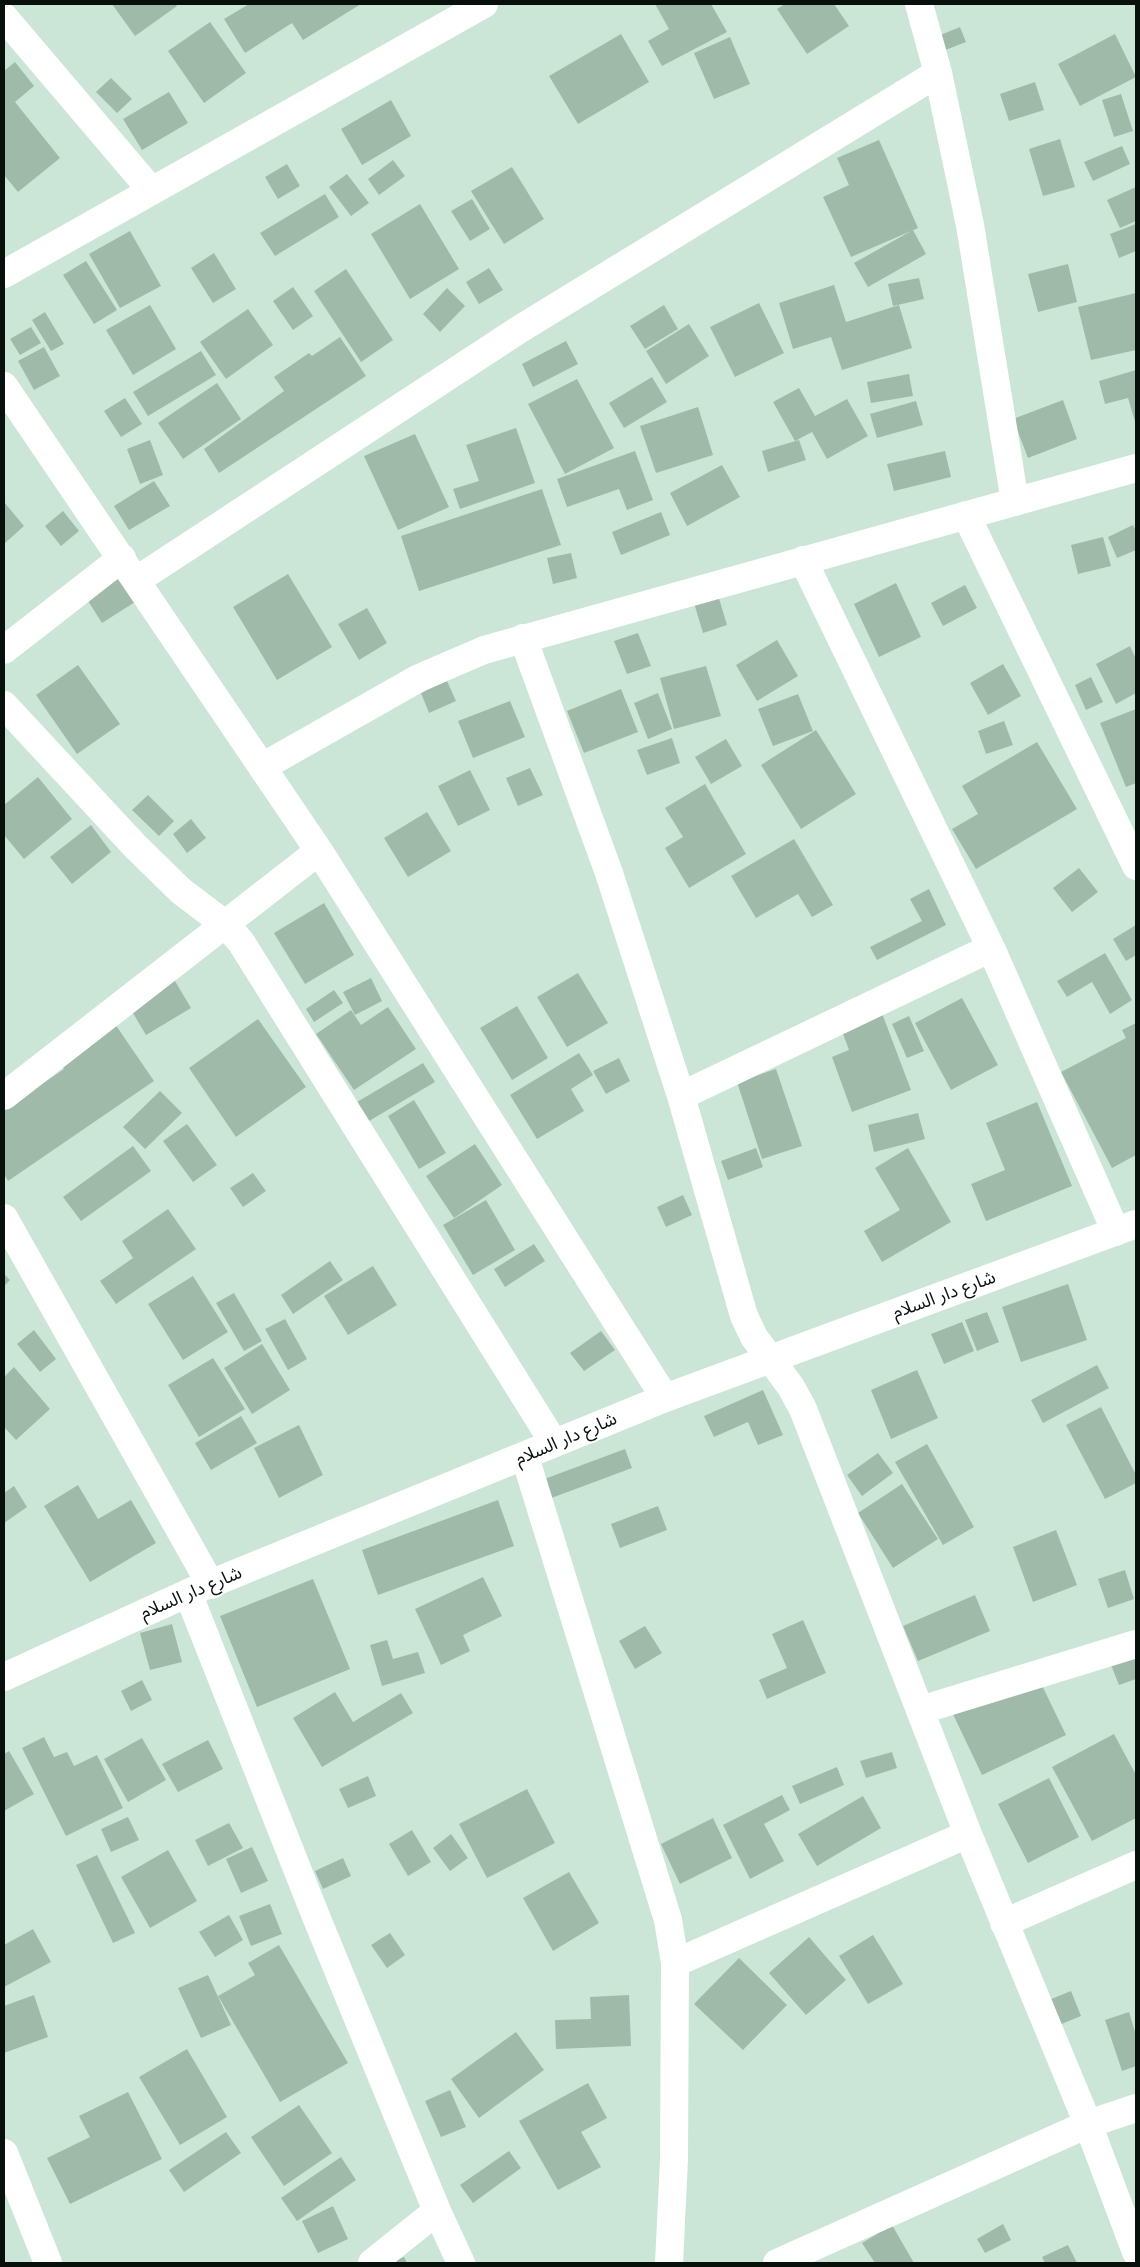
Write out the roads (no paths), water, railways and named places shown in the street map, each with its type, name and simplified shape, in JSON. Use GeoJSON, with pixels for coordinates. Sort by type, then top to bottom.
{"type":"FeatureCollection","features":[{"type":"Feature","properties":{"kind":"street"},"geometry":{"type":"LineString","coordinates":[[4,274],[484,4]]}},
{"type":"Feature","properties":{"kind":"street"},"geometry":{"type":"LineString","coordinates":[[919,4],[938,73],[970,225],[1015,502]]}},
{"type":"Feature","properties":{"kind":"street"},"geometry":{"type":"LineString","coordinates":[[4,16],[151,190]]}},
{"type":"Feature","properties":{"kind":"street"},"geometry":{"type":"LineString","coordinates":[[137,580],[520,328],[938,73]]}},
{"type":"Feature","properties":{"kind":"street"},"geometry":{"type":"LineString","coordinates":[[4,386],[319,851],[665,1398]]}},
{"type":"Feature","properties":{"kind":"street"},"geometry":{"type":"LineString","coordinates":[[262,767],[442,667],[484,650],[1136,468]]}},
{"type":"Feature","properties":{"kind":"street"},"geometry":{"type":"LineString","coordinates":[[966,515],[1136,866]]}},
{"type":"Feature","properties":{"kind":"street"},"geometry":{"type":"LineString","coordinates":[[4,650],[122,558]]}},
{"type":"Feature","properties":{"kind":"street"},"geometry":{"type":"LineString","coordinates":[[803,560],[1126,1228]]}},
{"type":"Feature","properties":{"kind":"street"},"geometry":{"type":"LineString","coordinates":[[523,638],[609,872],[681,1096],[744,1316],[754,1337],[791,1387],[803,1409],[968,1834],[1088,2124],[1136,2252]]}},
{"type":"Feature","properties":{"kind":"street"},"geometry":{"type":"LineString","coordinates":[[4,705],[141,852],[180,891],[226,924],[241,942],[554,1443]]}},
{"type":"Feature","properties":{"kind":"street"},"geometry":{"type":"LineString","coordinates":[[4,1096],[319,851]]}},
{"type":"Feature","properties":{"kind":"street"},"geometry":{"type":"LineString","coordinates":[[681,1096],[991,948]]}},
{"type":"Feature","properties":{"kind":"street"},"geometry":{"type":"LineString","coordinates":[[4,1218],[199,1589],[315,1914],[437,2211],[461,2263]]}},
{"type":"Feature","properties":{"kind":"street","name":"شارع دار السلام"},"geometry":{"type":"LineString","coordinates":[[4,1677],[199,1589],[665,1398],[1126,1228]]}},
{"type":"Feature","properties":{"kind":"street"},"geometry":{"type":"LineString","coordinates":[[525,1457],[668,1920],[675,1963],[674,2160],[669,2263]]}},
{"type":"Feature","properties":{"kind":"street"},"geometry":{"type":"LineString","coordinates":[[921,1710],[1136,1644]]}},
{"type":"Feature","properties":{"kind":"street"},"geometry":{"type":"LineString","coordinates":[[675,1963],[968,1834]]}},
{"type":"Feature","properties":{"kind":"street"},"geometry":{"type":"LineString","coordinates":[[1004,1923],[1136,1865]]}},
{"type":"Feature","properties":{"kind":"street"},"geometry":{"type":"LineString","coordinates":[[777,2263],[1088,2124],[1136,2108]]}},
{"type":"Feature","properties":{"kind":"street"},"geometry":{"type":"LineString","coordinates":[[4,2152],[48,2263]]}},
{"type":"Feature","properties":{"kind":"street"},"geometry":{"type":"LineString","coordinates":[[372,2263],[437,2211]]}}]}
